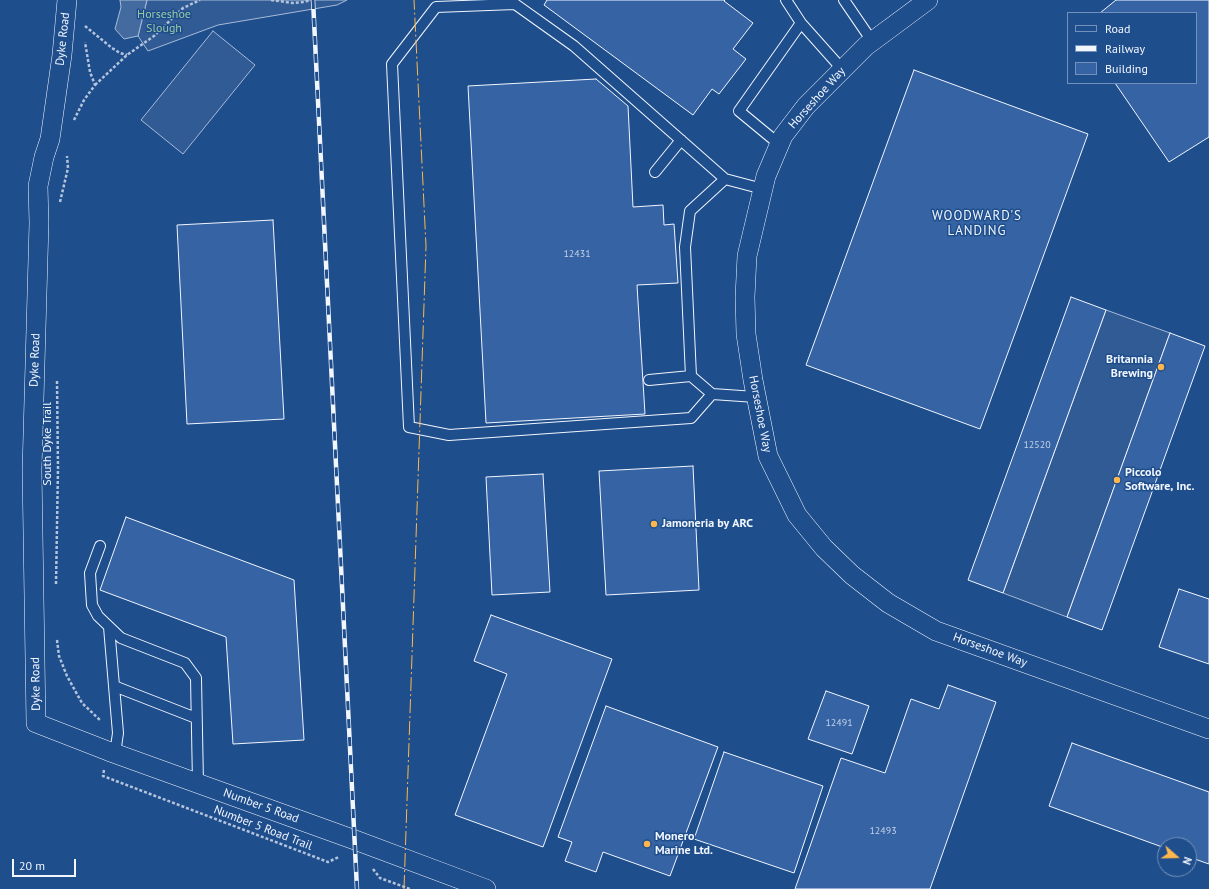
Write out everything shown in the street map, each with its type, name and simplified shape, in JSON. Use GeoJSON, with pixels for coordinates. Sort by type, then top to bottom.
{"type":"FeatureCollection","features":[{"type":"Feature","properties":{"kind":"street","name":"Dyke Road"},"geometry":{"type":"LineString","coordinates":[[36,723],[32,470],[38,186],[44,157],[50,139],[62,55],[67,0]]}},
{"type":"Feature","properties":{"kind":"street","name":"Horseshoe Way"},"geometry":{"type":"LineString","coordinates":[[928,0],[872,41],[806,106],[783,136],[766,176],[747,256],[745,297],[746,334],[756,397],[768,456],[797,515],[824,548],[852,575],[888,603],[936,631],[1209,729]]}},
{"type":"Feature","properties":{"kind":"street","name":"Number 5 Road"},"geometry":{"type":"LineString","coordinates":[[36,723],[115,754],[486,889]]}},
{"type":"Feature","properties":{"kind":"lane"},"geometry":{"type":"LineString","coordinates":[[786,0],[801,23],[842,69]]}},
{"type":"Feature","properties":{"kind":"lane"},"geometry":{"type":"LineString","coordinates":[[844,0],[872,41]]}},
{"type":"Feature","properties":{"kind":"lane"},"geometry":{"type":"LineString","coordinates":[[712,394],[691,418],[449,435],[409,426],[392,64],[436,7],[515,4],[574,46],[726,178],[763,189]]}},
{"type":"Feature","properties":{"kind":"lane"},"geometry":{"type":"LineString","coordinates":[[779,144],[739,111],[801,23]]}},
{"type":"Feature","properties":{"kind":"lane"},"geometry":{"type":"LineString","coordinates":[[655,172],[681,140]]}},
{"type":"Feature","properties":{"kind":"lane"},"geometry":{"type":"LineString","coordinates":[[691,376],[685,247],[690,211],[726,178]]}},
{"type":"Feature","properties":{"kind":"lane"},"geometry":{"type":"LineString","coordinates":[[649,380],[691,376],[712,394],[756,397]]}},
{"type":"Feature","properties":{"kind":"lane"},"geometry":{"type":"LineString","coordinates":[[100,546],[90,573],[92,604],[98,616],[121,638],[184,663],[196,678],[198,784]]}},
{"type":"Feature","properties":{"kind":"lane"},"geometry":{"type":"LineString","coordinates":[[109,627],[118,733],[115,754]]}},
{"type":"Feature","properties":{"kind":"lane"},"geometry":{"type":"LineString","coordinates":[[114,686],[196,718]]}},
{"type":"Feature","properties":{"kind":"path"},"geometry":{"type":"LineString","coordinates":[[72,125],[84,100],[95,85],[127,55],[150,40],[183,8],[200,0]]}},
{"type":"Feature","properties":{"kind":"path"},"geometry":{"type":"LineString","coordinates":[[271,0],[293,3],[310,0]]}},
{"type":"Feature","properties":{"kind":"path"},"geometry":{"type":"LineString","coordinates":[[85,31],[85,25],[112,48],[127,55]]}},
{"type":"Feature","properties":{"kind":"path"},"geometry":{"type":"LineString","coordinates":[[85,37],[85,48],[95,85]]}},
{"type":"Feature","properties":{"kind":"path"},"geometry":{"type":"LineString","coordinates":[[60,203],[68,168],[67,149]]}},
{"type":"Feature","properties":{"kind":"path","name":"South Dyke Trail"},"geometry":{"type":"LineString","coordinates":[[56,585],[58,468],[57,379]]}},
{"type":"Feature","properties":{"kind":"path"},"geometry":{"type":"LineString","coordinates":[[56,638],[59,656],[66,676],[82,703],[102,722]]}},
{"type":"Feature","properties":{"kind":"path","name":"Number 5 Road Trail"},"geometry":{"type":"LineString","coordinates":[[103,776],[328,862],[346,854]]}},
{"type":"Feature","properties":{"kind":"path"},"geometry":{"type":"LineString","coordinates":[[370,867],[380,878],[410,889]]}},
{"type":"Feature","properties":{"kind":"shaded area"},"geometry":{"type":"Polygon","coordinates":[[[120,0],[147,0],[138,36],[124,39],[115,29],[121,7],[120,0]]]}},
{"type":"Feature","properties":{"kind":"shaded area","name":"Horseshoe Slough"},"geometry":{"type":"Polygon","coordinates":[[[147,0],[347,0],[337,5],[218,25],[148,51],[138,36],[147,0]]]}},
{"type":"Feature","properties":{"kind":"shaded area"},"geometry":{"type":"Polygon","coordinates":[[[213,31],[255,65],[183,154],[141,120],[213,31]]]}},
{"type":"Feature","properties":{"kind":"shaded area"},"geometry":{"type":"Polygon","coordinates":[[[1106,310],[1170,333],[1067,617],[1003,593],[1106,310]]]}},
{"type":"Feature","properties":{"kind":"building"},"geometry":{"type":"Polygon","coordinates":[[[547,0],[725,0],[724,1],[753,23],[733,49],[746,59],[719,94],[712,89],[693,115],[544,5],[547,0]]]}},
{"type":"Feature","properties":{"kind":"building"},"geometry":{"type":"Polygon","coordinates":[[[1116,0],[1209,0],[1209,137],[1169,162],[1116,84],[1197,84],[1197,12],[1101,12],[1116,0]]]}},
{"type":"Feature","properties":{"kind":"building"},"geometry":{"type":"Polygon","coordinates":[[[914,70],[1088,134],[980,429],[806,365],[914,70]]]}},
{"type":"Feature","properties":{"kind":"building"},"geometry":{"type":"Polygon","coordinates":[[[596,79],[628,106],[633,207],[663,205],[664,225],[674,224],[678,283],[637,285],[645,414],[486,423],[468,86],[596,79]]]}},
{"type":"Feature","properties":{"kind":"building"},"geometry":{"type":"Polygon","coordinates":[[[273,220],[284,419],[187,424],[177,225],[273,220]]]}},
{"type":"Feature","properties":{"kind":"building"},"geometry":{"type":"Polygon","coordinates":[[[1071,297],[1106,310],[1003,593],[968,580],[1071,297]]]}},
{"type":"Feature","properties":{"kind":"building"},"geometry":{"type":"Polygon","coordinates":[[[1170,333],[1205,346],[1102,630],[1067,617],[1170,333]]]}},
{"type":"Feature","properties":{"kind":"building"},"geometry":{"type":"Polygon","coordinates":[[[693,466],[699,590],[606,595],[599,471],[693,466]]]}},
{"type":"Feature","properties":{"kind":"building"},"geometry":{"type":"Polygon","coordinates":[[[543,474],[550,592],[492,595],[486,477],[543,474]]]}},
{"type":"Feature","properties":{"kind":"building"},"geometry":{"type":"Polygon","coordinates":[[[126,517],[294,580],[304,740],[233,744],[226,637],[100,590],[126,517]]]}},
{"type":"Feature","properties":{"kind":"building"},"geometry":{"type":"Polygon","coordinates":[[[1179,589],[1209,599],[1209,664],[1159,647],[1179,589]]]}},
{"type":"Feature","properties":{"kind":"building"},"geometry":{"type":"Polygon","coordinates":[[[491,615],[612,659],[543,847],[455,815],[507,674],[474,661],[491,615]]]}},
{"type":"Feature","properties":{"kind":"building"},"geometry":{"type":"Polygon","coordinates":[[[948,685],[996,702],[930,889],[795,889],[841,758],[885,773],[911,699],[939,709],[948,685]]]}},
{"type":"Feature","properties":{"kind":"building"},"geometry":{"type":"Polygon","coordinates":[[[826,691],[869,706],[852,754],[808,739],[826,691]]]}},
{"type":"Feature","properties":{"kind":"building"},"geometry":{"type":"Polygon","coordinates":[[[606,706],[718,747],[670,876],[603,852],[596,872],[565,861],[572,842],[558,837],[606,706]]]}},
{"type":"Feature","properties":{"kind":"building"},"geometry":{"type":"Polygon","coordinates":[[[1072,743],[1209,792],[1209,864],[1197,860],[1197,837],[1157,837],[1157,845],[1049,806],[1072,743]]]}},
{"type":"Feature","properties":{"kind":"building"},"geometry":{"type":"Polygon","coordinates":[[[724,752],[823,786],[794,873],[694,839],[724,752]]]}},
{"type":"Feature","properties":{"kind":"railway"},"geometry":{"type":"LineString","coordinates":[[313,0],[357,889]]}},
{"type":"Feature","properties":{"kind":"power"},"geometry":{"type":"LineString","coordinates":[[404,889],[426,246],[414,0]]}},
{"type":"Feature","properties":{"kind":"place","name":"Britannia Brewing"},"geometry":{"type":"Point","coordinates":[1161,367]}},
{"type":"Feature","properties":{"kind":"place","name":"Piccolo Software, Inc."},"geometry":{"type":"Point","coordinates":[1117,480]}},
{"type":"Feature","properties":{"kind":"place","name":"Jamoneria by ARC"},"geometry":{"type":"Point","coordinates":[654,524]}},
{"type":"Feature","properties":{"kind":"place","name":"Monero Marine Ltd."},"geometry":{"type":"Point","coordinates":[647,844]}},
{"type":"Feature","properties":{"kind":"district","name":"WOODWARD'S LANDING"},"geometry":{"type":"Point","coordinates":[977,224]}}]}
